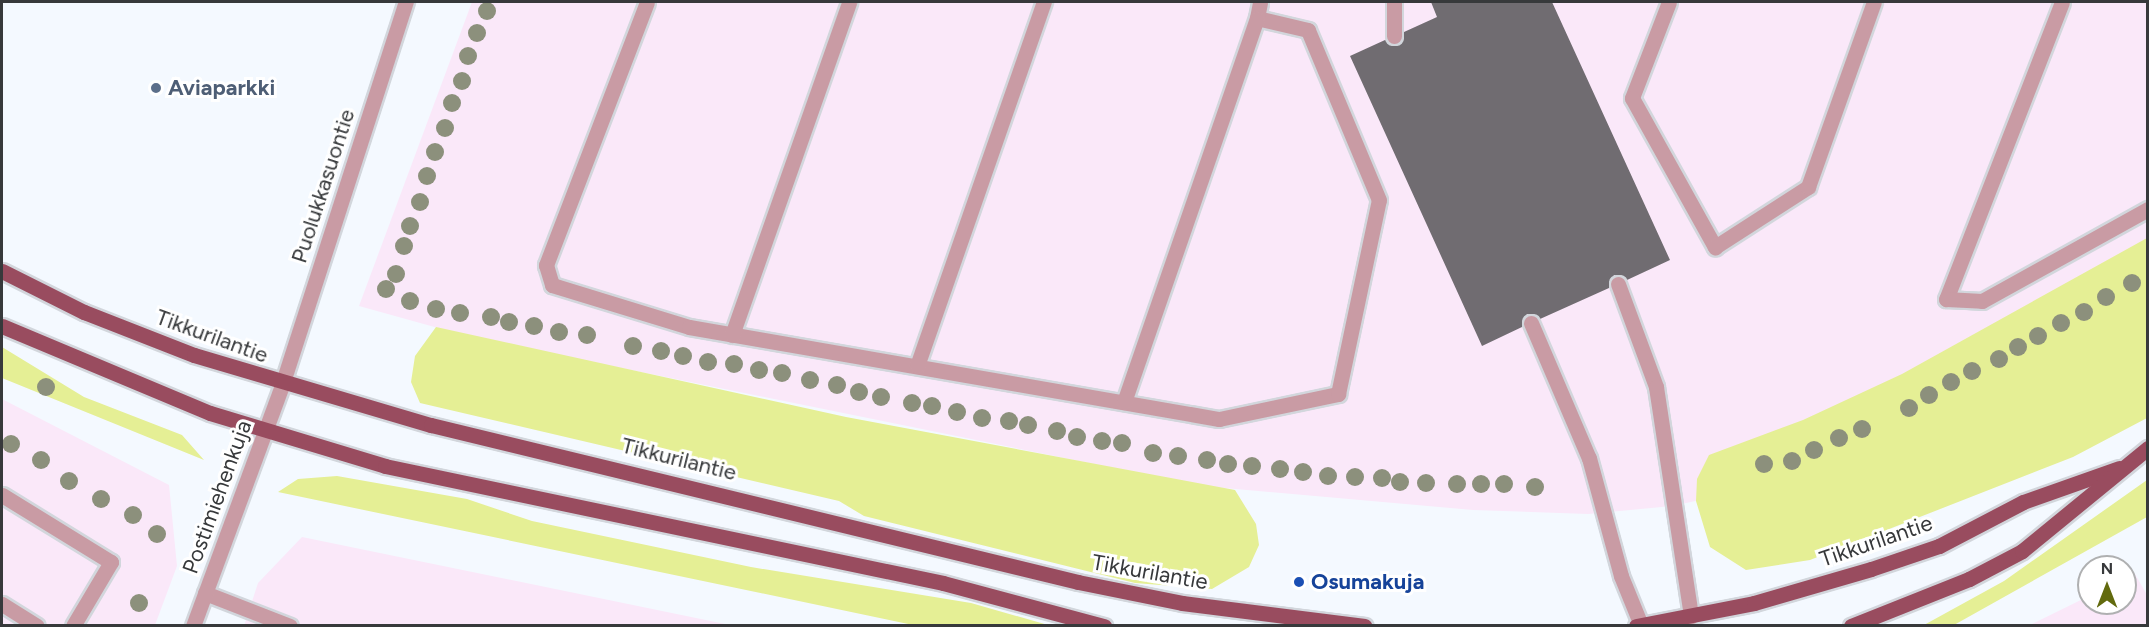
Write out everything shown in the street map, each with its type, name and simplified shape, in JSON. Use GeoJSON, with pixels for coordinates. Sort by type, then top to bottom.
{"type":"FeatureCollection","features":[{"type":"Feature","properties":{"kind":"main road","name":"Tikkurilantie"},"geometry":{"type":"LineString","coordinates":[[2,271],[84,312],[282,385],[1078,582],[1182,603],[1365,626]]}},
{"type":"Feature","properties":{"kind":"main road"},"geometry":{"type":"LineString","coordinates":[[2,326],[265,432],[385,466],[943,583],[1104,626]]}},
{"type":"Feature","properties":{"kind":"main road","name":"Tikkurilantie"},"geometry":{"type":"LineString","coordinates":[[1851,626],[1969,579],[2022,551],[2119,468],[2148,448]]}},
{"type":"Feature","properties":{"kind":"main road","name":"Tikkurilantie"},"geometry":{"type":"LineString","coordinates":[[1636,626],[1692,621],[1928,550],[2023,502],[2119,468]]}},
{"type":"Feature","properties":{"kind":"street","name":"Puolukkasuontie"},"geometry":{"type":"LineString","coordinates":[[282,385],[406,2]]}},
{"type":"Feature","properties":{"kind":"street"},"geometry":{"type":"LineString","coordinates":[[647,2],[546,265],[552,285],[732,334],[1219,419],[1338,394],[1379,200],[1308,30],[1257,18]]}},
{"type":"Feature","properties":{"kind":"street"},"geometry":{"type":"LineString","coordinates":[[732,334],[849,2]]}},
{"type":"Feature","properties":{"kind":"street"},"geometry":{"type":"LineString","coordinates":[[917,366],[1044,2]]}},
{"type":"Feature","properties":{"kind":"street"},"geometry":{"type":"LineString","coordinates":[[1124,402],[1257,18],[1260,2]]}},
{"type":"Feature","properties":{"kind":"street"},"geometry":{"type":"LineString","coordinates":[[1394,2],[1394,36]]}},
{"type":"Feature","properties":{"kind":"street"},"geometry":{"type":"LineString","coordinates":[[1669,2],[1632,98],[1715,247],[1808,187],[1874,2]]}},
{"type":"Feature","properties":{"kind":"street"},"geometry":{"type":"LineString","coordinates":[[2062,2],[1946,299],[1982,300],[2148,209]]}},
{"type":"Feature","properties":{"kind":"street"},"geometry":{"type":"LineString","coordinates":[[1618,284],[1656,387],[1692,621]]}},
{"type":"Feature","properties":{"kind":"street"},"geometry":{"type":"LineString","coordinates":[[1531,323],[1589,458],[1621,576],[1641,625]]}},
{"type":"Feature","properties":{"kind":"street","name":"Postimiehenkuja"},"geometry":{"type":"LineString","coordinates":[[193,626],[282,385]]}},
{"type":"Feature","properties":{"kind":"street"},"geometry":{"type":"LineString","coordinates":[[2,495],[111,562],[74,626]]}},
{"type":"Feature","properties":{"kind":"street"},"geometry":{"type":"LineString","coordinates":[[205,593],[290,626]]}},
{"type":"Feature","properties":{"kind":"street"},"geometry":{"type":"LineString","coordinates":[[2,604],[37,626]]}},
{"type":"Feature","properties":{"kind":"shaded area"},"geometry":{"type":"Polygon","coordinates":[[[472,2],[2147,2],[2147,298],[1756,488],[1672,506],[1588,514],[1473,510],[1202,486],[474,338],[359,306],[472,2]]]}},
{"type":"Feature","properties":{"kind":"shaded area"},"geometry":{"type":"Polygon","coordinates":[[[2,399],[169,485],[177,566],[155,625],[2,625],[2,399]]]}},
{"type":"Feature","properties":{"kind":"shaded area"},"geometry":{"type":"Polygon","coordinates":[[[302,537],[730,625],[244,626],[258,583],[302,537]]]}},
{"type":"Feature","properties":{"kind":"shaded area"},"geometry":{"type":"Polygon","coordinates":[[[2137,578],[2147,595],[2147,625],[2028,626],[2077,602],[2077,615],[2137,615],[2137,578]]]}},
{"type":"Feature","properties":{"kind":"green space"},"geometry":{"type":"Polygon","coordinates":[[[2147,238],[2147,418],[2073,457],[1810,560],[1746,570],[1710,547],[1696,501],[1697,479],[1709,455],[1803,420],[1902,374],[2147,238]]]}},
{"type":"Feature","properties":{"kind":"green space"},"geometry":{"type":"Polygon","coordinates":[[[436,327],[846,417],[1235,490],[1256,524],[1259,545],[1249,567],[1212,589],[1135,583],[864,516],[839,501],[420,403],[411,382],[415,356],[436,327]]]}},
{"type":"Feature","properties":{"kind":"green space"},"geometry":{"type":"Polygon","coordinates":[[[2,347],[84,397],[182,435],[204,460],[2,378],[2,347]]]}},
{"type":"Feature","properties":{"kind":"green space"},"geometry":{"type":"Polygon","coordinates":[[[337,476],[467,499],[532,521],[751,567],[971,603],[1048,625],[913,625],[278,492],[298,479],[337,476]]]}},
{"type":"Feature","properties":{"kind":"green space"},"geometry":{"type":"Polygon","coordinates":[[[2147,480],[2147,517],[1954,625],[1924,625],[2004,581],[2147,480]]]}},
{"type":"Feature","properties":{"kind":"building"},"geometry":{"type":"Polygon","coordinates":[[[1431,2],[1552,2],[1670,260],[1627,280],[1614,275],[1609,288],[1540,319],[1527,314],[1522,327],[1482,346],[1350,56],[1385,40],[1399,44],[1404,32],[1437,17],[1431,2]]]}},
{"type":"Feature","properties":{"kind":"place","name":"Aviaparkki"},"geometry":{"type":"Point","coordinates":[156,88]}},
{"type":"Feature","properties":{"kind":"place","name":"Osumakuja"},"geometry":{"type":"Point","coordinates":[1299,582]}}]}
